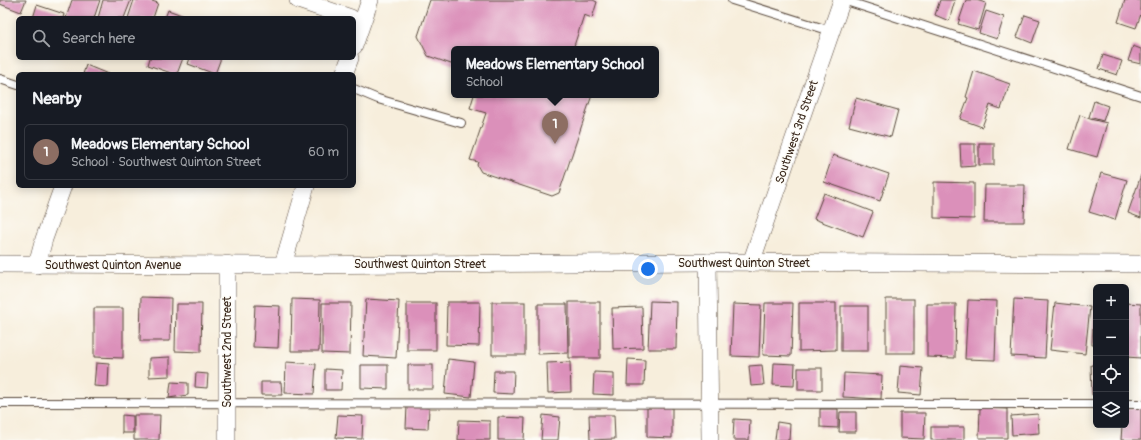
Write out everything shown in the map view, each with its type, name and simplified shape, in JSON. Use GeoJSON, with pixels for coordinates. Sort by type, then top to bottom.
{"type":"FeatureCollection","features":[{"type":"Feature","properties":{"kind":"street"},"geometry":{"type":"LineString","coordinates":[[298,0],[344,16]]}},
{"type":"Feature","properties":{"kind":"street"},"geometry":{"type":"LineString","coordinates":[[356,20],[370,0]]}},
{"type":"Feature","properties":{"kind":"street","name":"Southwest 3rd Street"},"geometry":{"type":"LineString","coordinates":[[751,263],[843,0]]}},
{"type":"Feature","properties":{"kind":"street"},"geometry":{"type":"LineString","coordinates":[[345,72],[349,60]]}},
{"type":"Feature","properties":{"kind":"street"},"geometry":{"type":"LineString","coordinates":[[37,265],[44,239],[62,188]]}},
{"type":"Feature","properties":{"kind":"street"},"geometry":{"type":"LineString","coordinates":[[283,265],[305,188]]}},
{"type":"Feature","properties":{"kind":"street"},"geometry":{"type":"LineString","coordinates":[[708,262],[710,440]]}},
{"type":"Feature","properties":{"kind":"street","name":"Southwest Quinton Street"},"geometry":{"type":"LineString","coordinates":[[227,264],[283,265],[708,262],[1141,264]]}},
{"type":"Feature","properties":{"kind":"street","name":"Southwest Quinton Avenue"},"geometry":{"type":"LineString","coordinates":[[0,264],[227,264]]}},
{"type":"Feature","properties":{"kind":"street","name":"Southwest 2nd Street"},"geometry":{"type":"LineString","coordinates":[[227,264],[227,440]]}},
{"type":"Feature","properties":{"kind":"lane"},"geometry":{"type":"LineString","coordinates":[[732,0],[831,31]]}},
{"type":"Feature","properties":{"kind":"lane"},"geometry":{"type":"LineString","coordinates":[[843,0],[1141,96]]}},
{"type":"Feature","properties":{"kind":"lane"},"geometry":{"type":"LineString","coordinates":[[0,79],[16,84]]}},
{"type":"Feature","properties":{"kind":"lane"},"geometry":{"type":"LineString","coordinates":[[356,90],[378,99],[462,123]]}},
{"type":"Feature","properties":{"kind":"lane"},"geometry":{"type":"LineString","coordinates":[[0,403],[1093,404]]}},
{"type":"Feature","properties":{"kind":"lane"},"geometry":{"type":"LineString","coordinates":[[1129,404],[1141,404]]}},
{"type":"Feature","properties":{"kind":"building"},"geometry":{"type":"Polygon","coordinates":[[[0,0],[26,0],[21,12],[0,4],[0,0]]]}},
{"type":"Feature","properties":{"kind":"building"},"geometry":{"type":"Polygon","coordinates":[[[72,0],[100,0],[95,16],[67,16],[72,0]]]}},
{"type":"Feature","properties":{"kind":"building"},"geometry":{"type":"Polygon","coordinates":[[[103,0],[131,0],[125,16],[99,16],[103,0]]]}},
{"type":"Feature","properties":{"kind":"building"},"geometry":{"type":"Polygon","coordinates":[[[134,0],[149,0],[158,3],[154,16],[129,16],[134,0]]]}},
{"type":"Feature","properties":{"kind":"building"},"geometry":{"type":"Polygon","coordinates":[[[430,0],[593,0],[597,2],[592,18],[584,15],[574,46],[451,46],[451,64],[428,56],[418,36],[430,0]]]}},
{"type":"Feature","properties":{"kind":"building"},"geometry":{"type":"Polygon","coordinates":[[[940,0],[955,0],[949,21],[935,15],[940,0]]]}},
{"type":"Feature","properties":{"kind":"building"},"geometry":{"type":"Polygon","coordinates":[[[966,0],[976,0],[986,3],[978,30],[958,24],[966,0]]]}},
{"type":"Feature","properties":{"kind":"building"},"geometry":{"type":"Polygon","coordinates":[[[1125,0],[1141,0],[1141,14],[1136,28],[1118,22],[1125,0]]]}},
{"type":"Feature","properties":{"kind":"building"},"geometry":{"type":"Polygon","coordinates":[[[37,5],[64,14],[64,16],[34,16],[37,5]]]}},
{"type":"Feature","properties":{"kind":"building"},"geometry":{"type":"Polygon","coordinates":[[[168,10],[184,16],[166,16],[168,10]]]}},
{"type":"Feature","properties":{"kind":"building"},"geometry":{"type":"Polygon","coordinates":[[[986,11],[1004,17],[997,39],[979,33],[986,11]]]}},
{"type":"Feature","properties":{"kind":"building"},"geometry":{"type":"Polygon","coordinates":[[[1025,15],[1040,20],[1032,43],[1017,37],[1025,15]]]}},
{"type":"Feature","properties":{"kind":"building"},"geometry":{"type":"Polygon","coordinates":[[[1133,46],[1141,49],[1141,64],[1128,61],[1133,46]]]}},
{"type":"Feature","properties":{"kind":"building"},"geometry":{"type":"Polygon","coordinates":[[[1103,55],[1122,61],[1117,75],[1099,69],[1103,55]]]}},
{"type":"Feature","properties":{"kind":"building"},"geometry":{"type":"Polygon","coordinates":[[[149,60],[182,60],[178,72],[168,72],[148,65],[149,60]]]}},
{"type":"Feature","properties":{"kind":"building"},"geometry":{"type":"Polygon","coordinates":[[[189,60],[220,60],[216,72],[210,72],[188,64],[189,60]]]}},
{"type":"Feature","properties":{"kind":"building"},"geometry":{"type":"Polygon","coordinates":[[[86,65],[103,72],[84,72],[86,65]]]}},
{"type":"Feature","properties":{"kind":"building"},"geometry":{"type":"Polygon","coordinates":[[[974,71],[1010,84],[1001,109],[990,105],[982,127],[960,119],[968,98],[966,97],[974,71]]]}},
{"type":"Feature","properties":{"kind":"building"},"geometry":{"type":"Polygon","coordinates":[[[473,98],[591,98],[559,193],[552,196],[481,172],[477,165],[478,162],[470,160],[486,113],[470,108],[473,98]]]}},
{"type":"Feature","properties":{"kind":"building"},"geometry":{"type":"Polygon","coordinates":[[[856,98],[898,110],[891,137],[849,126],[856,98]]]}},
{"type":"Feature","properties":{"kind":"building"},"geometry":{"type":"Polygon","coordinates":[[[1094,101],[1108,106],[1103,121],[1089,117],[1094,101]]]}},
{"type":"Feature","properties":{"kind":"building"},"geometry":{"type":"Polygon","coordinates":[[[1080,115],[1107,123],[1097,157],[1069,149],[1080,115]]]}},
{"type":"Feature","properties":{"kind":"building"},"geometry":{"type":"Polygon","coordinates":[[[979,143],[994,143],[994,165],[979,165],[979,143]]]}},
{"type":"Feature","properties":{"kind":"building"},"geometry":{"type":"Polygon","coordinates":[[[960,144],[975,144],[975,166],[961,167],[960,144]]]}},
{"type":"Feature","properties":{"kind":"building"},"geometry":{"type":"Polygon","coordinates":[[[833,155],[889,174],[880,201],[824,182],[833,155]]]}},
{"type":"Feature","properties":{"kind":"building"},"geometry":{"type":"Polygon","coordinates":[[[1101,173],[1127,180],[1115,220],[1089,212],[1101,173]]]}},
{"type":"Feature","properties":{"kind":"building"},"geometry":{"type":"Polygon","coordinates":[[[1141,175],[1141,218],[1128,213],[1141,175]]]}},
{"type":"Feature","properties":{"kind":"building"},"geometry":{"type":"Polygon","coordinates":[[[934,182],[974,183],[974,219],[934,218],[934,182]]]}},
{"type":"Feature","properties":{"kind":"building"},"geometry":{"type":"Polygon","coordinates":[[[985,185],[1025,185],[1024,222],[984,222],[985,185]]]}},
{"type":"Feature","properties":{"kind":"building"},"geometry":{"type":"Polygon","coordinates":[[[824,193],[873,212],[863,237],[814,219],[824,193]]]}},
{"type":"Feature","properties":{"kind":"building"},"geometry":{"type":"Polygon","coordinates":[[[141,297],[171,298],[170,341],[140,341],[141,297]]]}},
{"type":"Feature","properties":{"kind":"building"},"geometry":{"type":"Polygon","coordinates":[[[292,299],[320,300],[319,351],[291,351],[292,299]]]}},
{"type":"Feature","properties":{"kind":"building"},"geometry":{"type":"Polygon","coordinates":[[[366,299],[399,301],[396,358],[363,356],[366,299]]]}},
{"type":"Feature","properties":{"kind":"building"},"geometry":{"type":"Polygon","coordinates":[[[886,299],[914,299],[914,353],[886,353],[886,299]]]}},
{"type":"Feature","properties":{"kind":"building"},"geometry":{"type":"Polygon","coordinates":[[[1014,299],[1048,301],[1045,358],[1011,356],[1014,299]]]}},
{"type":"Feature","properties":{"kind":"building"},"geometry":{"type":"Polygon","coordinates":[[[968,300],[997,301],[995,360],[965,359],[968,300]]]}},
{"type":"Feature","properties":{"kind":"building"},"geometry":{"type":"Polygon","coordinates":[[[650,301],[677,302],[676,349],[648,349],[650,301]]]}},
{"type":"Feature","properties":{"kind":"building"},"geometry":{"type":"Polygon","coordinates":[[[447,302],[480,302],[479,346],[446,345],[447,302]]]}},
{"type":"Feature","properties":{"kind":"building"},"geometry":{"type":"Polygon","coordinates":[[[492,302],[525,302],[525,355],[492,355],[492,302]]]}},
{"type":"Feature","properties":{"kind":"building"},"geometry":{"type":"Polygon","coordinates":[[[569,302],[600,302],[600,358],[569,358],[569,302]]]}},
{"type":"Feature","properties":{"kind":"building"},"geometry":{"type":"Polygon","coordinates":[[[322,303],[351,303],[350,354],[322,353],[322,303]]]}},
{"type":"Feature","properties":{"kind":"building"},"geometry":{"type":"Polygon","coordinates":[[[407,303],[436,303],[436,350],[407,350],[407,303]]]}},
{"type":"Feature","properties":{"kind":"building"},"geometry":{"type":"Polygon","coordinates":[[[765,303],[793,303],[791,356],[763,355],[765,303]]]}},
{"type":"Feature","properties":{"kind":"building"},"geometry":{"type":"Polygon","coordinates":[[[799,303],[836,303],[836,350],[799,351],[799,303]]]}},
{"type":"Feature","properties":{"kind":"building"},"geometry":{"type":"Polygon","coordinates":[[[1055,303],[1090,307],[1085,354],[1050,350],[1055,303]]]}},
{"type":"Feature","properties":{"kind":"building"},"geometry":{"type":"Polygon","coordinates":[[[1129,303],[1141,304],[1141,358],[1129,357],[1129,303]]]}},
{"type":"Feature","properties":{"kind":"building"},"geometry":{"type":"Polygon","coordinates":[[[176,304],[202,304],[201,352],[175,351],[176,304]]]}},
{"type":"Feature","properties":{"kind":"building"},"geometry":{"type":"Polygon","coordinates":[[[538,304],[567,304],[568,353],[538,354],[538,304]]]}},
{"type":"Feature","properties":{"kind":"building"},"geometry":{"type":"Polygon","coordinates":[[[733,304],[761,305],[759,357],[731,356],[733,304]]]}},
{"type":"Feature","properties":{"kind":"building"},"geometry":{"type":"Polygon","coordinates":[[[927,304],[956,304],[955,358],[927,357],[927,304]]]}},
{"type":"Feature","properties":{"kind":"building"},"geometry":{"type":"Polygon","coordinates":[[[255,305],[280,306],[278,348],[253,347],[255,305]]]}},
{"type":"Feature","properties":{"kind":"building"},"geometry":{"type":"Polygon","coordinates":[[[841,306],[868,306],[868,351],[841,351],[841,306]]]}},
{"type":"Feature","properties":{"kind":"building"},"geometry":{"type":"Polygon","coordinates":[[[642,307],[643,348],[613,349],[612,308],[642,307]]]}},
{"type":"Feature","properties":{"kind":"building"},"geometry":{"type":"Polygon","coordinates":[[[94,308],[123,308],[123,358],[94,357],[94,308]]]}},
{"type":"Feature","properties":{"kind":"building"},"geometry":{"type":"Polygon","coordinates":[[[1093,324],[1093,345],[1092,345],[1093,324]]]}},
{"type":"Feature","properties":{"kind":"building"},"geometry":{"type":"Polygon","coordinates":[[[170,357],[170,376],[149,377],[149,358],[170,357]]]}},
{"type":"Feature","properties":{"kind":"building"},"geometry":{"type":"Polygon","coordinates":[[[448,359],[474,362],[471,397],[445,394],[448,359]]]}},
{"type":"Feature","properties":{"kind":"building"},"geometry":{"type":"Polygon","coordinates":[[[628,359],[645,360],[644,385],[627,385],[628,359]]]}},
{"type":"Feature","properties":{"kind":"building"},"geometry":{"type":"Polygon","coordinates":[[[286,362],[316,364],[314,394],[285,393],[286,362]]]}},
{"type":"Feature","properties":{"kind":"building"},"geometry":{"type":"Polygon","coordinates":[[[570,362],[571,392],[548,393],[547,363],[570,362]]]}},
{"type":"Feature","properties":{"kind":"building"},"geometry":{"type":"Polygon","coordinates":[[[96,363],[109,364],[108,387],[94,386],[96,363]]]}},
{"type":"Feature","properties":{"kind":"building"},"geometry":{"type":"Polygon","coordinates":[[[774,363],[795,364],[794,386],[773,385],[774,363]]]}},
{"type":"Feature","properties":{"kind":"building"},"geometry":{"type":"Polygon","coordinates":[[[361,365],[388,365],[388,389],[361,388],[361,365]]]}},
{"type":"Feature","properties":{"kind":"building"},"geometry":{"type":"Polygon","coordinates":[[[408,365],[433,365],[433,389],[408,389],[408,365]]]}},
{"type":"Feature","properties":{"kind":"building"},"geometry":{"type":"Polygon","coordinates":[[[762,365],[764,385],[751,386],[749,366],[762,365]]]}},
{"type":"Feature","properties":{"kind":"building"},"geometry":{"type":"Polygon","coordinates":[[[1091,365],[1093,365],[1093,395],[1091,365]]]}},
{"type":"Feature","properties":{"kind":"building"},"geometry":{"type":"Polygon","coordinates":[[[900,366],[923,368],[921,395],[898,393],[900,366]]]}},
{"type":"Feature","properties":{"kind":"building"},"geometry":{"type":"Polygon","coordinates":[[[798,368],[822,368],[822,390],[798,390],[798,368]]]}},
{"type":"Feature","properties":{"kind":"building"},"geometry":{"type":"Polygon","coordinates":[[[325,369],[342,370],[341,390],[325,390],[325,369]]]}},
{"type":"Feature","properties":{"kind":"building"},"geometry":{"type":"Polygon","coordinates":[[[494,371],[514,371],[513,394],[493,393],[494,371]]]}},
{"type":"Feature","properties":{"kind":"building"},"geometry":{"type":"Polygon","coordinates":[[[594,372],[614,373],[614,395],[593,394],[594,372]]]}},
{"type":"Feature","properties":{"kind":"building"},"geometry":{"type":"Polygon","coordinates":[[[196,373],[208,374],[207,388],[195,387],[196,373]]]}},
{"type":"Feature","properties":{"kind":"building"},"geometry":{"type":"Polygon","coordinates":[[[844,373],[882,375],[881,399],[843,397],[844,373]]]}},
{"type":"Feature","properties":{"kind":"building"},"geometry":{"type":"Polygon","coordinates":[[[171,382],[188,383],[188,395],[169,398],[171,382]]]}},
{"type":"Feature","properties":{"kind":"building"},"geometry":{"type":"Polygon","coordinates":[[[261,382],[281,382],[282,395],[261,395],[261,382]]]}},
{"type":"Feature","properties":{"kind":"building"},"geometry":{"type":"Polygon","coordinates":[[[407,406],[429,408],[428,429],[406,428],[407,406]]]}},
{"type":"Feature","properties":{"kind":"building"},"geometry":{"type":"Polygon","coordinates":[[[647,407],[672,407],[672,438],[647,437],[647,407]]]}},
{"type":"Feature","properties":{"kind":"building"},"geometry":{"type":"Polygon","coordinates":[[[980,408],[1007,409],[1007,438],[979,438],[980,408]]]}},
{"type":"Feature","properties":{"kind":"building"},"geometry":{"type":"Polygon","coordinates":[[[1129,408],[1141,408],[1141,440],[1121,440],[1122,428],[1129,428],[1129,408]]]}},
{"type":"Feature","properties":{"kind":"building"},"geometry":{"type":"Polygon","coordinates":[[[820,409],[838,409],[838,428],[820,427],[820,409]]]}},
{"type":"Feature","properties":{"kind":"building"},"geometry":{"type":"Polygon","coordinates":[[[840,412],[856,412],[856,432],[839,432],[840,412]]]}},
{"type":"Feature","properties":{"kind":"building"},"geometry":{"type":"Polygon","coordinates":[[[900,413],[925,413],[924,439],[900,438],[900,413]]]}},
{"type":"Feature","properties":{"kind":"building"},"geometry":{"type":"Polygon","coordinates":[[[1038,414],[1039,433],[1012,435],[1011,416],[1038,414]]]}},
{"type":"Feature","properties":{"kind":"building"},"geometry":{"type":"Polygon","coordinates":[[[122,415],[133,416],[133,433],[122,433],[122,415]]]}},
{"type":"Feature","properties":{"kind":"building"},"geometry":{"type":"Polygon","coordinates":[[[134,415],[160,415],[159,440],[134,440],[134,415]]]}},
{"type":"Feature","properties":{"kind":"building"},"geometry":{"type":"Polygon","coordinates":[[[338,415],[363,416],[362,439],[336,438],[338,415]]]}},
{"type":"Feature","properties":{"kind":"building"},"geometry":{"type":"Polygon","coordinates":[[[543,415],[560,417],[558,440],[541,440],[543,415]]]}},
{"type":"Feature","properties":{"kind":"building"},"geometry":{"type":"Polygon","coordinates":[[[589,415],[614,415],[615,439],[590,440],[589,415]]]}},
{"type":"Feature","properties":{"kind":"building"},"geometry":{"type":"Polygon","coordinates":[[[498,417],[525,418],[524,440],[498,440],[498,417]]]}},
{"type":"Feature","properties":{"kind":"building"},"geometry":{"type":"Polygon","coordinates":[[[734,419],[750,420],[749,440],[733,440],[734,419]]]}},
{"type":"Feature","properties":{"kind":"building"},"geometry":{"type":"Polygon","coordinates":[[[459,420],[490,421],[490,440],[458,440],[459,420]]]}},
{"type":"Feature","properties":{"kind":"building"},"geometry":{"type":"Polygon","coordinates":[[[777,422],[790,424],[789,440],[775,440],[777,422]]]}},
{"type":"Feature","properties":{"kind":"building"},"geometry":{"type":"Polygon","coordinates":[[[931,427],[964,427],[964,440],[931,440],[931,427]]]}},
{"type":"Feature","properties":{"kind":"place","name":"Meadows Elementary School"},"geometry":{"type":"Point","coordinates":[555,144]}}]}
